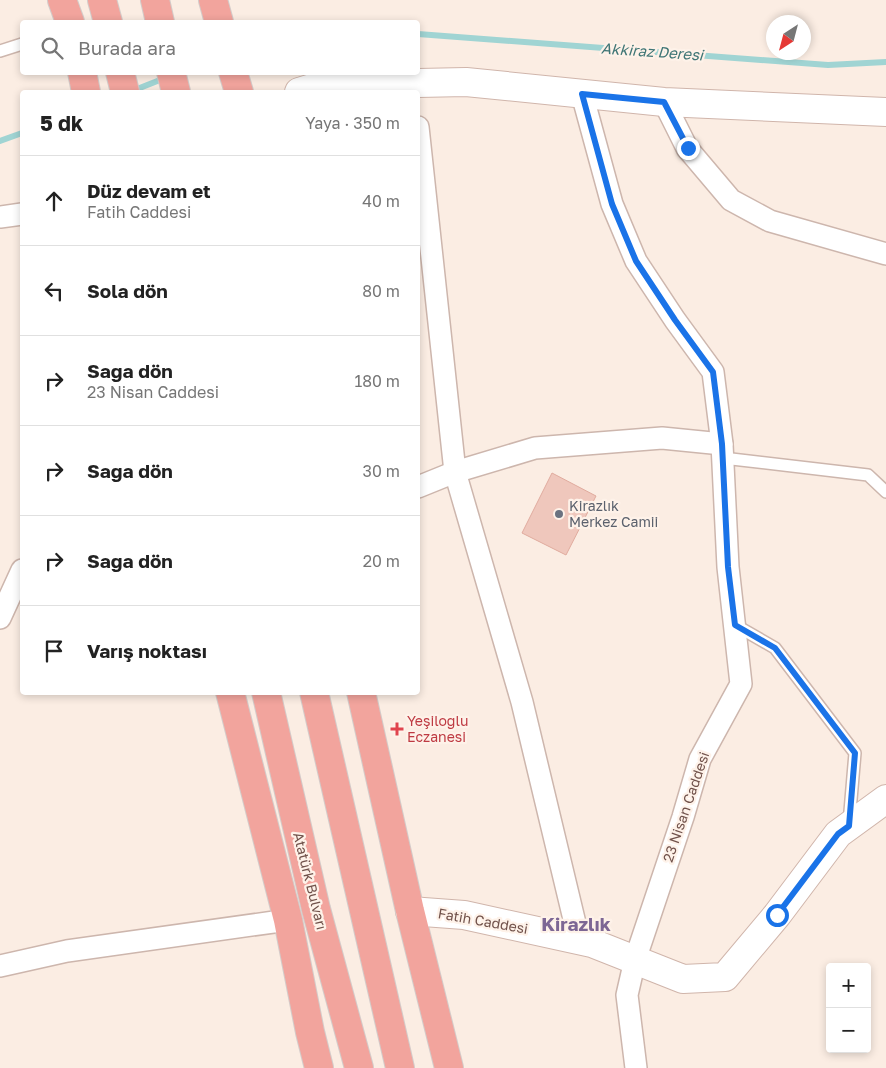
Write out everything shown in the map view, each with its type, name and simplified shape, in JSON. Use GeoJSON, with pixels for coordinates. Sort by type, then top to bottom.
{"type":"FeatureCollection","features":[{"type":"Feature","properties":{"kind":"highway"},"geometry":{"type":"LineString","coordinates":[[62,0],[69,20]]}},
{"type":"Feature","properties":{"kind":"highway"},"geometry":{"type":"LineString","coordinates":[[102,0],[107,20]]}},
{"type":"Feature","properties":{"kind":"highway"},"geometry":{"type":"LineString","coordinates":[[213,0],[218,20]]}},
{"type":"Feature","properties":{"kind":"highway"},"geometry":{"type":"LineString","coordinates":[[83,75],[86,90]]}},
{"type":"Feature","properties":{"kind":"highway"},"geometry":{"type":"LineString","coordinates":[[121,75],[124,90]]}},
{"type":"Feature","properties":{"kind":"highway"},"geometry":{"type":"LineString","coordinates":[[173,75],[176,90]]}},
{"type":"Feature","properties":{"kind":"highway"},"geometry":{"type":"LineString","coordinates":[[234,75],[238,90]]}},
{"type":"Feature","properties":{"kind":"highway"},"geometry":{"type":"LineString","coordinates":[[231,695],[288,920],[319,1068]]}},
{"type":"Feature","properties":{"kind":"highway","name":"Atatürk Bulvarı"},"geometry":{"type":"LineString","coordinates":[[267,695],[316,909],[359,1068]]}},
{"type":"Feature","properties":{"kind":"highway"},"geometry":{"type":"LineString","coordinates":[[315,695],[400,1068]]}},
{"type":"Feature","properties":{"kind":"highway"},"geometry":{"type":"LineString","coordinates":[[362,695],[410,911],[449,1068]]}},
{"type":"Feature","properties":{"kind":"street"},"geometry":{"type":"LineString","coordinates":[[306,90],[322,85],[413,88],[466,82],[664,102],[886,112]]}},
{"type":"Feature","properties":{"kind":"street","name":"23 Nisan Caddesi"},"geometry":{"type":"LineString","coordinates":[[582,94],[612,204],[636,261],[675,320],[713,372],[723,451],[728,567],[741,684],[700,759],[683,817],[635,960],[627,995],[636,1068]]}},
{"type":"Feature","properties":{"kind":"street"},"geometry":{"type":"LineString","coordinates":[[664,102],[688,148],[731,200],[770,221],[886,254]]}},
{"type":"Feature","properties":{"kind":"street"},"geometry":{"type":"LineString","coordinates":[[420,146],[455,472],[522,702],[579,940]]}},
{"type":"Feature","properties":{"kind":"street"},"geometry":{"type":"LineString","coordinates":[[0,217],[20,214]]}},
{"type":"Feature","properties":{"kind":"street"},"geometry":{"type":"LineString","coordinates":[[420,486],[455,472],[536,448],[662,438],[723,451]]}},
{"type":"Feature","properties":{"kind":"street"},"geometry":{"type":"LineString","coordinates":[[0,618],[20,574]]}},
{"type":"Feature","properties":{"kind":"street","name":"Fatih Caddesi"},"geometry":{"type":"LineString","coordinates":[[410,911],[464,915],[592,943],[683,979],[725,977],[777,915],[838,834],[886,798]]}},
{"type":"Feature","properties":{"kind":"street"},"geometry":{"type":"LineString","coordinates":[[0,966],[67,951],[288,920]]}},
{"type":"Feature","properties":{"kind":"lane"},"geometry":{"type":"LineString","coordinates":[[0,51],[20,45]]}},
{"type":"Feature","properties":{"kind":"lane"},"geometry":{"type":"LineString","coordinates":[[723,451],[868,476],[886,492]]}},
{"type":"Feature","properties":{"kind":"lane"},"geometry":{"type":"LineString","coordinates":[[735,625],[775,648],[855,753],[849,826]]}},
{"type":"Feature","properties":{"kind":"building","name":"Kirazlık Merkez Camii"},"geometry":{"type":"Polygon","coordinates":[[[552,473],[596,496],[566,555],[522,533],[552,473]]]}},
{"type":"Feature","properties":{"kind":"waterway","name":"Akkiraz Deresi"},"geometry":{"type":"LineString","coordinates":[[420,34],[828,65],[886,62]]}},
{"type":"Feature","properties":{"kind":"waterway","name":"Akkiraz Deresi"},"geometry":{"type":"LineString","coordinates":[[135,90],[165,78]]}},
{"type":"Feature","properties":{"kind":"waterway","name":"Akkiraz Deresi"},"geometry":{"type":"LineString","coordinates":[[0,141],[20,134]]}},
{"type":"Feature","properties":{"kind":"place","name":"Kirazlık Merkez Camii"},"geometry":{"type":"Point","coordinates":[559,514]}},
{"type":"Feature","properties":{"kind":"place","name":"Yeşiloğlu Eczanesi"},"geometry":{"type":"Point","coordinates":[397,729]}},
{"type":"Feature","properties":{"kind":"district","name":"Kirazlık"},"geometry":{"type":"Point","coordinates":[576,924]}},
{"type":"Feature","properties":{"kind":"route"},"geometry":{"type":"LineString","coordinates":[[688,148],[664,102],[582,94],[612,204],[636,261],[675,320],[713,372],[722,444],[728,567],[735,625],[775,648],[815,703],[855,753],[849,826],[838,834],[777,915]]}}]}
